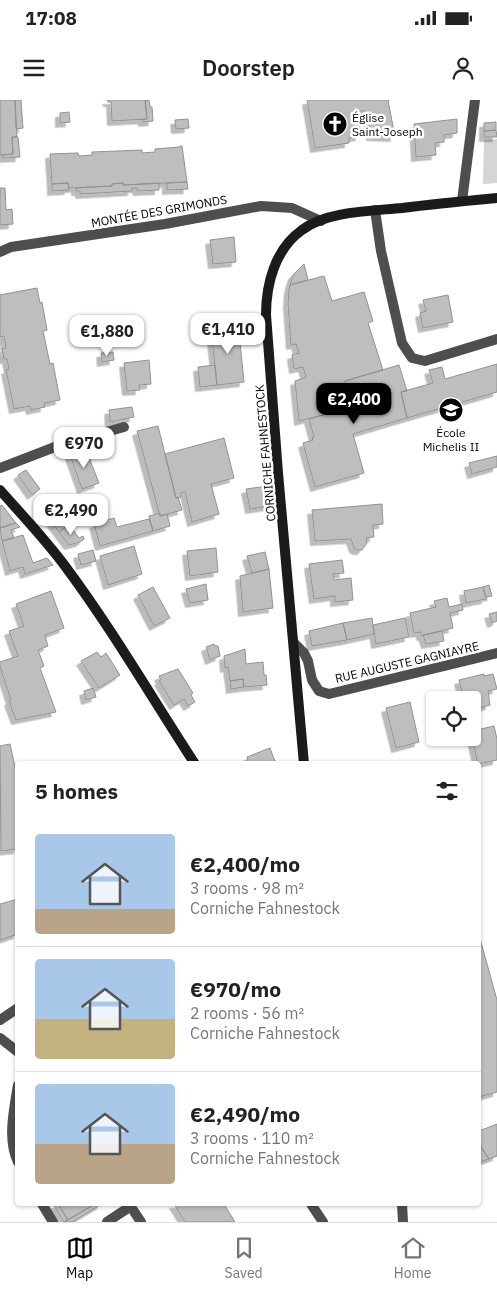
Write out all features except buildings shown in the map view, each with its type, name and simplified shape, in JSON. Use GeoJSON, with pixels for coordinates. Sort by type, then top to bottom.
{"type":"FeatureCollection","features":[{"type":"Feature","properties":{"kind":"main road","name":"CORNICHE FAHNESTOCK"},"geometry":{"type":"LineString","coordinates":[[304,761],[278,473],[266,304],[271,276],[286,247],[302,229],[321,220],[375,210],[497,198]]}},
{"type":"Feature","properties":{"kind":"main road"},"geometry":{"type":"LineString","coordinates":[[0,490],[66,568],[193,761]]}},
{"type":"Feature","properties":{"kind":"street"},"geometry":{"type":"LineString","coordinates":[[462,201],[475,100]]}},
{"type":"Feature","properties":{"kind":"street","name":"MONTÉE DES GRIMONDS"},"geometry":{"type":"LineString","coordinates":[[0,252],[11,246],[165,224],[261,206],[292,208],[321,220]]}},
{"type":"Feature","properties":{"kind":"street"},"geometry":{"type":"LineString","coordinates":[[375,210],[381,251],[402,343],[412,358],[425,361],[497,339]]}},
{"type":"Feature","properties":{"kind":"street"},"geometry":{"type":"LineString","coordinates":[[0,468],[60,445],[124,427]]}},
{"type":"Feature","properties":{"kind":"street","name":"RUE AUGUSTE GAGNIAYRE"},"geometry":{"type":"LineString","coordinates":[[294,643],[304,652],[312,680],[319,691],[329,694],[497,653]]}},
{"type":"Feature","properties":{"kind":"street"},"geometry":{"type":"LineString","coordinates":[[0,1020],[15,1010]]}},
{"type":"Feature","properties":{"kind":"street"},"geometry":{"type":"LineString","coordinates":[[0,1038],[15,1050]]}},
{"type":"Feature","properties":{"kind":"street"},"geometry":{"type":"LineString","coordinates":[[15,1104],[12,1122],[12,1145],[15,1154]]}},
{"type":"Feature","properties":{"kind":"street"},"geometry":{"type":"LineString","coordinates":[[43,1206],[53,1222]]}},
{"type":"Feature","properties":{"kind":"street"},"geometry":{"type":"LineString","coordinates":[[107,1222],[129,1206]]}},
{"type":"Feature","properties":{"kind":"street"},"geometry":{"type":"LineString","coordinates":[[131,1206],[141,1222]]}},
{"type":"Feature","properties":{"kind":"street"},"geometry":{"type":"LineString","coordinates":[[312,1206],[324,1222]]}},
{"type":"Feature","properties":{"kind":"street"},"geometry":{"type":"LineString","coordinates":[[402,1206],[404,1219],[402,1222]]}},
{"type":"Feature","properties":{"kind":"shaded area"},"geometry":{"type":"Polygon","coordinates":[[[497,139],[497,183],[483,184],[484,140],[497,139]]]}},
{"type":"Feature","properties":{"kind":"place","name":"Église Saint-Joseph"},"geometry":{"type":"Point","coordinates":[335,124]}},
{"type":"Feature","properties":{"kind":"place","name":"École Michelis II"},"geometry":{"type":"Point","coordinates":[451,410]}}]}
